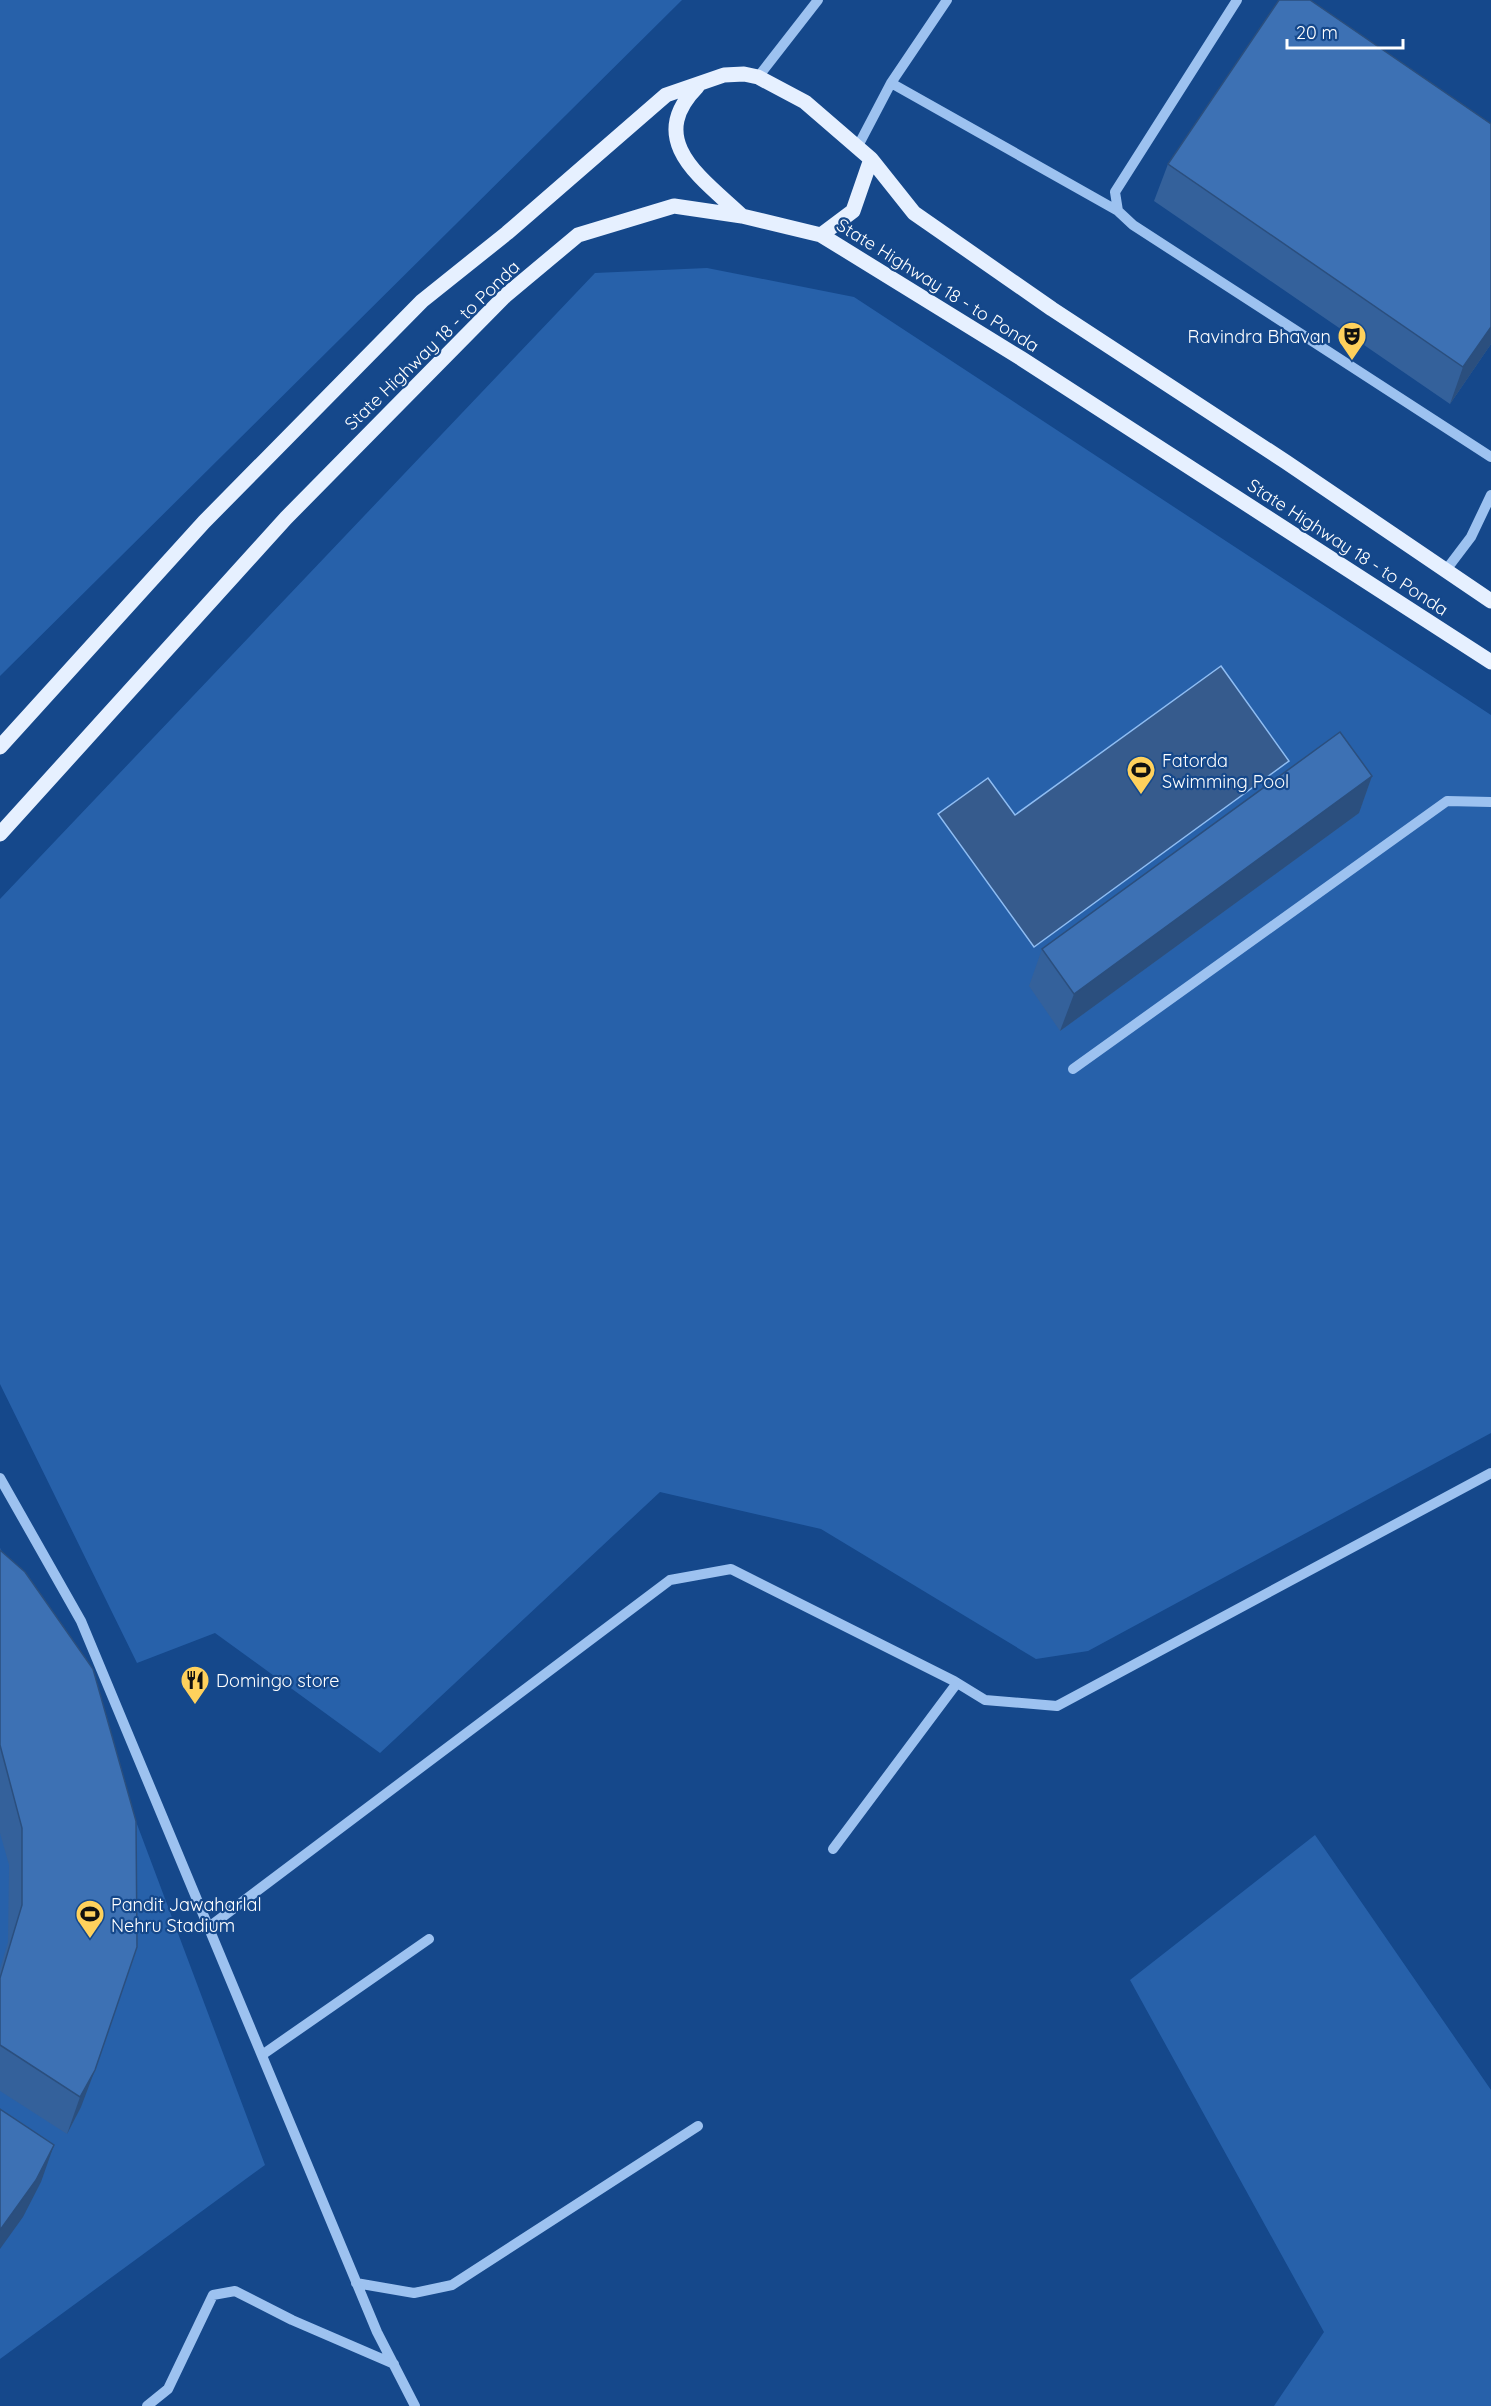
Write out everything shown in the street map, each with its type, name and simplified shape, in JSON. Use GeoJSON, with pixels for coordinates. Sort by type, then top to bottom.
{"type":"FeatureCollection","features":[{"type":"Feature","properties":{"kind":"main road","name":"State Highway 18 - to Ponda"},"geometry":{"type":"LineString","coordinates":[[0,747],[204,522],[423,301],[507,234],[666,95],[724,75],[744,74],[758,77]]}},
{"type":"Feature","properties":{"kind":"main road"},"geometry":{"type":"LineString","coordinates":[[758,77],[805,102],[871,159],[853,211],[821,235]]}},
{"type":"Feature","properties":{"kind":"main road"},"geometry":{"type":"LineString","coordinates":[[701,83],[684,100],[675,122],[677,145],[693,169],[742,216]]}},
{"type":"Feature","properties":{"kind":"main road","name":"State Highway 18 - to Ponda"},"geometry":{"type":"LineString","coordinates":[[871,159],[914,213],[1052,309],[1287,462],[1491,601]]}},
{"type":"Feature","properties":{"kind":"main road","name":"State Highway 18 - to Ponda"},"geometry":{"type":"LineString","coordinates":[[0,834],[286,518],[505,296],[578,235],[674,206],[742,216],[821,235],[1022,359],[1491,662]]}},
{"type":"Feature","properties":{"kind":"street"},"geometry":{"type":"LineString","coordinates":[[758,77],[818,0]]}},
{"type":"Feature","properties":{"kind":"street"},"geometry":{"type":"LineString","coordinates":[[858,146],[891,82],[947,0]]}},
{"type":"Feature","properties":{"kind":"street"},"geometry":{"type":"LineString","coordinates":[[1118,211],[1115,192],[1237,0]]}},
{"type":"Feature","properties":{"kind":"street"},"geometry":{"type":"LineString","coordinates":[[891,82],[1118,211],[1133,225],[1491,457]]}},
{"type":"Feature","properties":{"kind":"street"},"geometry":{"type":"LineString","coordinates":[[1446,570],[1471,537],[1491,495]]}},
{"type":"Feature","properties":{"kind":"street"},"geometry":{"type":"LineString","coordinates":[[1073,1069],[1447,801],[1491,802]]}},
{"type":"Feature","properties":{"kind":"street"},"geometry":{"type":"LineString","coordinates":[[209,1927],[670,1580],[731,1569],[957,1683],[985,1700],[1058,1706],[1491,1473]]}},
{"type":"Feature","properties":{"kind":"street"},"geometry":{"type":"LineString","coordinates":[[0,1478],[81,1621],[356,2283],[416,2406]]}},
{"type":"Feature","properties":{"kind":"street"},"geometry":{"type":"LineString","coordinates":[[833,1849],[957,1683]]}},
{"type":"Feature","properties":{"kind":"street"},"geometry":{"type":"LineString","coordinates":[[262,2055],[429,1938]]}},
{"type":"Feature","properties":{"kind":"street"},"geometry":{"type":"LineString","coordinates":[[356,2283],[414,2293],[452,2285],[698,2126]]}},
{"type":"Feature","properties":{"kind":"street"},"geometry":{"type":"LineString","coordinates":[[147,2406],[168,2389],[213,2295],[235,2290],[292,2319],[394,2364]]}},
{"type":"Feature","properties":{"kind":"shaded area"},"geometry":{"type":"Polygon","coordinates":[[[0,0],[682,0],[0,676],[0,0]]]}},
{"type":"Feature","properties":{"kind":"shaded area"},"geometry":{"type":"Polygon","coordinates":[[[707,268],[854,297],[1491,715],[1491,1433],[1088,1651],[1036,1659],[821,1529],[660,1492],[380,1753],[215,1633],[137,1663],[0,1384],[0,899],[595,273],[707,268]]]}},
{"type":"Feature","properties":{"kind":"shaded area","name":"Fatorda Swimming Pool"},"geometry":{"type":"Polygon","coordinates":[[[1221,666],[1289,761],[1034,947],[938,814],[988,778],[1015,815],[1221,666]]]}},
{"type":"Feature","properties":{"kind":"shaded area","name":"Pandit Jawaharlal Nehru Stadium"},"geometry":{"type":"Polygon","coordinates":[[[0,1548],[96,1715],[265,2165],[0,2359],[0,1548]]]}},
{"type":"Feature","properties":{"kind":"shaded area"},"geometry":{"type":"Polygon","coordinates":[[[1315,1835],[1491,2090],[1491,2406],[1274,2406],[1324,2332],[1130,1980],[1315,1835]]]}},
{"type":"Feature","properties":{"kind":"building"},"geometry":{"type":"Polygon","coordinates":[[[1279,0],[1310,0],[1491,124],[1491,327],[1463,367],[1168,164],[1279,0]]]}},
{"type":"Feature","properties":{"kind":"building"},"geometry":{"type":"Polygon","coordinates":[[[1340,732],[1372,776],[1074,994],[1042,949],[1340,732]]]}},
{"type":"Feature","properties":{"kind":"building"},"geometry":{"type":"Polygon","coordinates":[[[0,1550],[25,1572],[93,1669],[136,1821],[137,1947],[95,2070],[80,2097],[0,2045],[0,1978],[22,1905],[22,1828],[0,1745],[0,1550]]]}},
{"type":"Feature","properties":{"kind":"building"},"geometry":{"type":"Polygon","coordinates":[[[0,2109],[54,2145],[36,2180],[0,2230],[0,2109]]]}},
{"type":"Feature","properties":{"kind":"place","name":"Ravindra Bhavan"},"geometry":{"type":"Point","coordinates":[1352,362]}},
{"type":"Feature","properties":{"kind":"place","name":"Fatorda Swimming Pool"},"geometry":{"type":"Point","coordinates":[1141,796]}},
{"type":"Feature","properties":{"kind":"place","name":"Domingo store"},"geometry":{"type":"Point","coordinates":[195,1706]}},
{"type":"Feature","properties":{"kind":"place","name":"Pandit Jawaharlal Nehru Stadium"},"geometry":{"type":"Point","coordinates":[90,1940]}}]}
